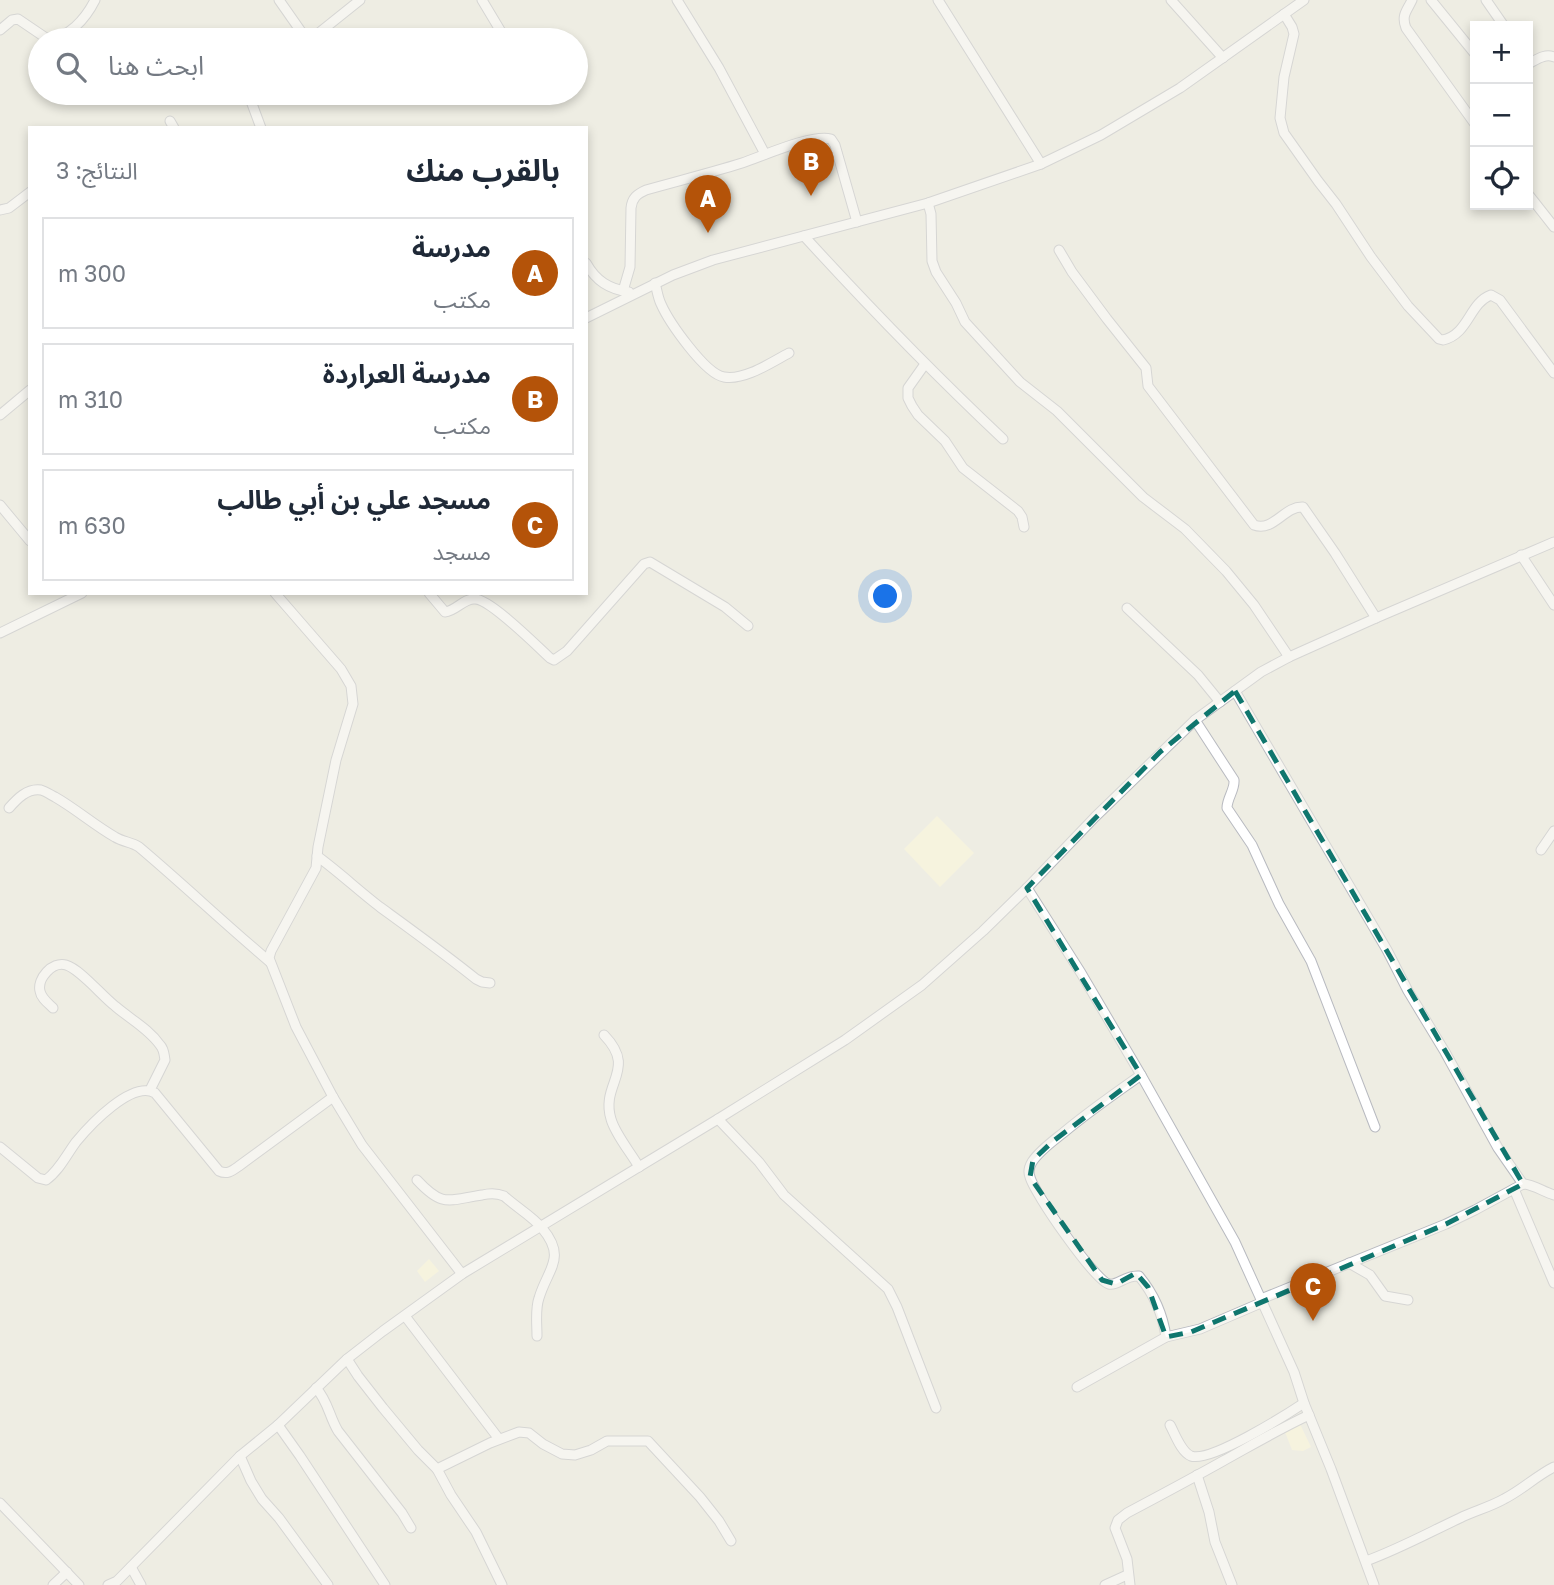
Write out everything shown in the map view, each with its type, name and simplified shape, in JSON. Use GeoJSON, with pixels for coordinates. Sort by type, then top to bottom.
{"type":"FeatureCollection","features":[{"type":"Feature","properties":{"kind":"street"},"geometry":{"type":"LineString","coordinates":[[74,28],[95,0]]}},
{"type":"Feature","properties":{"kind":"street"},"geometry":{"type":"LineString","coordinates":[[279,0],[300,28]]}},
{"type":"Feature","properties":{"kind":"street"},"geometry":{"type":"LineString","coordinates":[[324,28],[360,0]]}},
{"type":"Feature","properties":{"kind":"street"},"geometry":{"type":"LineString","coordinates":[[482,0],[499,28]]}},
{"type":"Feature","properties":{"kind":"street"},"geometry":{"type":"LineString","coordinates":[[677,0],[719,68],[765,154]]}},
{"type":"Feature","properties":{"kind":"street"},"geometry":{"type":"LineString","coordinates":[[939,0],[1041,164]]}},
{"type":"Feature","properties":{"kind":"street"},"geometry":{"type":"LineString","coordinates":[[1171,0],[1223,58]]}},
{"type":"Feature","properties":{"kind":"street"},"geometry":{"type":"LineString","coordinates":[[588,317],[655,284],[713,260],[928,203],[1041,164],[1101,135],[1180,88],[1304,0]]}},
{"type":"Feature","properties":{"kind":"street"},"geometry":{"type":"LineString","coordinates":[[1412,0],[1404,16],[1406,29],[1470,117]]}},
{"type":"Feature","properties":{"kind":"street"},"geometry":{"type":"LineString","coordinates":[[1431,0],[1470,48]]}},
{"type":"Feature","properties":{"kind":"street"},"geometry":{"type":"LineString","coordinates":[[1486,0],[1501,21]]}},
{"type":"Feature","properties":{"kind":"street"},"geometry":{"type":"LineString","coordinates":[[1284,14],[1294,34],[1284,77],[1280,118],[1284,133],[1371,257],[1408,306],[1439,339],[1443,340],[1459,333],[1483,299],[1495,296],[1554,373]]}},
{"type":"Feature","properties":{"kind":"street"},"geometry":{"type":"LineString","coordinates":[[0,30],[12,20],[18,19],[31,28]]}},
{"type":"Feature","properties":{"kind":"street"},"geometry":{"type":"LineString","coordinates":[[1533,62],[1543,56],[1554,57]]}},
{"type":"Feature","properties":{"kind":"street"},"geometry":{"type":"LineString","coordinates":[[252,105],[260,126]]}},
{"type":"Feature","properties":{"kind":"street"},"geometry":{"type":"LineString","coordinates":[[623,291],[629,267],[631,208],[635,196],[646,190],[765,154],[816,139],[831,139],[856,222]]}},
{"type":"Feature","properties":{"kind":"street"},"geometry":{"type":"LineString","coordinates":[[0,210],[14,205],[28,194]]}},
{"type":"Feature","properties":{"kind":"street"},"geometry":{"type":"LineString","coordinates":[[1533,201],[1554,228]]}},
{"type":"Feature","properties":{"kind":"street"},"geometry":{"type":"LineString","coordinates":[[928,203],[931,214],[932,261],[965,322],[1020,382],[1049,404],[1143,497],[1185,529],[1218,563],[1254,605],[1289,657]]}},
{"type":"Feature","properties":{"kind":"street"},"geometry":{"type":"LineString","coordinates":[[804,236],[925,364],[1003,439]]}},
{"type":"Feature","properties":{"kind":"street"},"geometry":{"type":"LineString","coordinates":[[1059,250],[1078,281],[1146,368],[1148,386],[1254,525],[1269,526],[1289,510],[1303,508],[1376,618]]}},
{"type":"Feature","properties":{"kind":"street"},"geometry":{"type":"LineString","coordinates":[[588,266],[604,285],[636,293]]}},
{"type":"Feature","properties":{"kind":"street"},"geometry":{"type":"LineString","coordinates":[[655,284],[666,314],[689,347],[716,374],[735,377],[752,372],[789,353]]}},
{"type":"Feature","properties":{"kind":"street"},"geometry":{"type":"LineString","coordinates":[[925,364],[908,388],[908,398],[912,406],[945,441],[963,468],[1018,511],[1024,527]]}},
{"type":"Feature","properties":{"kind":"street"},"geometry":{"type":"LineString","coordinates":[[0,415],[28,392]]}},
{"type":"Feature","properties":{"kind":"street"},"geometry":{"type":"LineString","coordinates":[[0,505],[28,539]]}},
{"type":"Feature","properties":{"kind":"street"},"geometry":{"type":"LineString","coordinates":[[108,1585],[117,1581],[240,1457],[347,1359],[405,1316],[462,1275],[845,1040],[922,985],[983,931],[1195,720],[1234,691],[1289,657],[1554,542]]}},
{"type":"Feature","properties":{"kind":"street"},"geometry":{"type":"LineString","coordinates":[[1521,555],[1554,605]]}},
{"type":"Feature","properties":{"kind":"street"},"geometry":{"type":"LineString","coordinates":[[431,595],[445,612],[478,598],[554,660],[567,651],[644,564],[650,562],[725,607],[748,626]]}},
{"type":"Feature","properties":{"kind":"street"},"geometry":{"type":"LineString","coordinates":[[55,595],[59,604]]}},
{"type":"Feature","properties":{"kind":"street"},"geometry":{"type":"LineString","coordinates":[[0,633],[78,595]]}},
{"type":"Feature","properties":{"kind":"street"},"geometry":{"type":"LineString","coordinates":[[277,595],[341,669],[351,686],[353,704],[336,760],[316,868],[271,951],[270,962],[296,1027],[332,1097],[362,1145],[462,1275]]}},
{"type":"Feature","properties":{"kind":"street"},"geometry":{"type":"LineString","coordinates":[[1127,608],[1198,675],[1220,702]]}},
{"type":"Feature","properties":{"kind":"street"},"geometry":{"type":"LineString","coordinates":[[1234,691],[1387,950],[1497,1148],[1518,1187],[1551,1269],[1554,1283]]}},
{"type":"Feature","properties":{"kind":"street"},"geometry":{"type":"LineString","coordinates":[[1195,720],[1234,780],[1235,786],[1227,808],[1252,845],[1279,904],[1311,961],[1375,1127]]}},
{"type":"Feature","properties":{"kind":"street"},"geometry":{"type":"LineString","coordinates":[[9,808],[20,796],[30,791],[42,790],[58,798],[95,825],[119,839],[133,843],[270,962]]}},
{"type":"Feature","properties":{"kind":"street"},"geometry":{"type":"LineString","coordinates":[[1541,850],[1554,831]]}},
{"type":"Feature","properties":{"kind":"street"},"geometry":{"type":"LineString","coordinates":[[317,856],[476,979],[490,983]]}},
{"type":"Feature","properties":{"kind":"street"},"geometry":{"type":"LineString","coordinates":[[1027,888],[1141,1075],[1240,1252],[1294,1372],[1374,1585]]}},
{"type":"Feature","properties":{"kind":"street"},"geometry":{"type":"LineString","coordinates":[[53,1008],[41,996],[41,980],[48,970],[64,964],[93,985],[161,1045],[165,1060],[149,1090]]}},
{"type":"Feature","properties":{"kind":"street"},"geometry":{"type":"LineString","coordinates":[[604,1035],[614,1045],[620,1064],[611,1091],[610,1117],[639,1167]]}},
{"type":"Feature","properties":{"kind":"street"},"geometry":{"type":"LineString","coordinates":[[1141,1075],[1052,1142],[1033,1160],[1029,1169],[1035,1189],[1074,1247],[1102,1280],[1116,1284],[1131,1275],[1139,1276],[1148,1287],[1163,1322],[1166,1338]]}},
{"type":"Feature","properties":{"kind":"street"},"geometry":{"type":"LineString","coordinates":[[0,1147],[37,1178],[46,1180],[53,1175],[78,1139],[109,1109],[131,1095],[149,1090],[155,1093],[224,1174],[239,1167],[332,1097]]}},
{"type":"Feature","properties":{"kind":"street"},"geometry":{"type":"LineString","coordinates":[[718,1119],[759,1162],[784,1195],[888,1289],[936,1408]]}},
{"type":"Feature","properties":{"kind":"street"},"geometry":{"type":"LineString","coordinates":[[416,1180],[429,1194],[440,1200],[452,1201],[499,1194],[541,1226],[553,1244],[555,1254],[554,1264],[539,1296],[537,1336]]}},
{"type":"Feature","properties":{"kind":"street"},"geometry":{"type":"LineString","coordinates":[[1077,1387],[1166,1338],[1200,1329],[1262,1300],[1446,1224],[1518,1187],[1530,1185],[1554,1195]]}},
{"type":"Feature","properties":{"kind":"street"},"geometry":{"type":"LineString","coordinates":[[1349,1263],[1370,1275],[1385,1296],[1408,1300]]}},
{"type":"Feature","properties":{"kind":"street"},"geometry":{"type":"LineString","coordinates":[[405,1316],[499,1439]]}},
{"type":"Feature","properties":{"kind":"street"},"geometry":{"type":"LineString","coordinates":[[347,1359],[383,1408],[437,1469],[477,1532],[502,1585]]}},
{"type":"Feature","properties":{"kind":"street"},"geometry":{"type":"LineString","coordinates":[[316,1388],[326,1401],[332,1422],[338,1431],[411,1528]]}},
{"type":"Feature","properties":{"kind":"street"},"geometry":{"type":"LineString","coordinates":[[1170,1425],[1187,1453],[1200,1457],[1235,1444],[1304,1403]]}},
{"type":"Feature","properties":{"kind":"street"},"geometry":{"type":"LineString","coordinates":[[1105,1585],[1128,1580],[1127,1559],[1115,1528],[1116,1523],[1127,1513],[1282,1427],[1309,1415]]}},
{"type":"Feature","properties":{"kind":"street"},"geometry":{"type":"LineString","coordinates":[[278,1425],[385,1585]]}},
{"type":"Feature","properties":{"kind":"street"},"geometry":{"type":"LineString","coordinates":[[437,1469],[519,1432],[529,1433],[562,1454],[575,1455],[607,1441],[648,1441],[700,1497],[731,1541]]}},
{"type":"Feature","properties":{"kind":"street"},"geometry":{"type":"LineString","coordinates":[[240,1457],[262,1499],[304,1550],[328,1585]]}},
{"type":"Feature","properties":{"kind":"street"},"geometry":{"type":"LineString","coordinates":[[1366,1561],[1496,1504],[1554,1467]]}},
{"type":"Feature","properties":{"kind":"street"},"geometry":{"type":"LineString","coordinates":[[1197,1475],[1215,1542],[1232,1585]]}},
{"type":"Feature","properties":{"kind":"street"},"geometry":{"type":"LineString","coordinates":[[0,1503],[79,1585]]}},
{"type":"Feature","properties":{"kind":"street"},"geometry":{"type":"LineString","coordinates":[[131,1567],[141,1585]]}},
{"type":"Feature","properties":{"kind":"street"},"geometry":{"type":"LineString","coordinates":[[53,1585],[67,1572]]}},
{"type":"Feature","properties":{"kind":"highlighted area"},"geometry":{"type":"Polygon","coordinates":[[[1235,691],[1523,1184],[1446,1224],[1191,1332],[1166,1337],[1148,1287],[1136,1273],[1116,1284],[1102,1280],[1030,1177],[1033,1160],[1052,1142],[1141,1075],[1027,888],[1160,752],[1235,691]]]}},
{"type":"Feature","properties":{"kind":"shaded area"},"geometry":{"type":"Polygon","coordinates":[[[937,816],[974,853],[940,887],[904,849],[937,816]]]}},
{"type":"Feature","properties":{"kind":"shaded area"},"geometry":{"type":"Polygon","coordinates":[[[429,1259],[439,1271],[425,1282],[417,1271],[429,1259]]]}},
{"type":"Feature","properties":{"kind":"shaded area"},"geometry":{"type":"Polygon","coordinates":[[[1300,1424],[1311,1447],[1303,1451],[1292,1450],[1285,1432],[1300,1424]]]}},
{"type":"Feature","properties":{"kind":"place","name":"مدرسة العراردة"},"geometry":{"type":"Point","coordinates":[811,196]}},
{"type":"Feature","properties":{"kind":"place","name":"مدرسة"},"geometry":{"type":"Point","coordinates":[708,233]}},
{"type":"Feature","properties":{"kind":"place","name":"مسجد علي بن أبي طالب"},"geometry":{"type":"Point","coordinates":[1313,1321]}}]}
